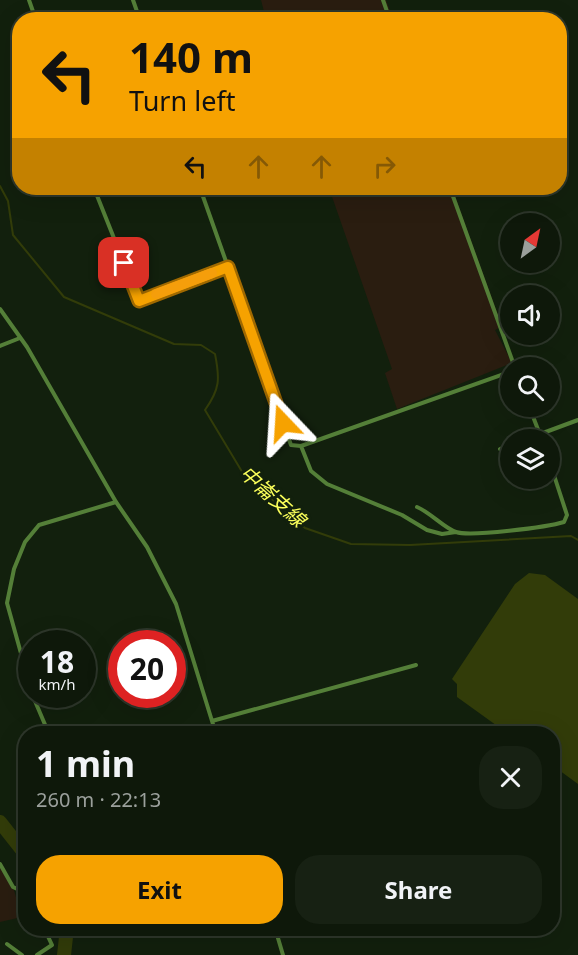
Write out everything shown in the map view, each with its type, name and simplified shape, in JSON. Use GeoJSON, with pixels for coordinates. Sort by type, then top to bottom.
{"type":"FeatureCollection","features":[{"type":"Feature","properties":{"kind":"lane"},"geometry":{"type":"LineString","coordinates":[[97,195],[139,301],[228,267]]}},
{"type":"Feature","properties":{"kind":"lane"},"geometry":{"type":"LineString","coordinates":[[202,195],[291,445],[301,446],[500,376]]}},
{"type":"Feature","properties":{"kind":"lane"},"geometry":{"type":"LineString","coordinates":[[453,195],[511,357]]}},
{"type":"Feature","properties":{"kind":"lane"},"geometry":{"type":"LineString","coordinates":[[0,309],[20,338],[116,502],[147,547],[176,604],[214,726]]}},
{"type":"Feature","properties":{"kind":"lane"},"geometry":{"type":"LineString","coordinates":[[0,346],[20,338]]}},
{"type":"Feature","properties":{"kind":"lane"},"geometry":{"type":"LineString","coordinates":[[552,429],[578,420]]}},
{"type":"Feature","properties":{"kind":"lane"},"geometry":{"type":"LineString","coordinates":[[301,446],[311,471],[327,484],[402,515],[427,530],[442,534],[481,533],[564,522],[567,515],[558,489]]}},
{"type":"Feature","properties":{"kind":"lane"},"geometry":{"type":"LineString","coordinates":[[18,643],[7,603],[14,569],[24,542],[39,525],[116,502]]}},
{"type":"Feature","properties":{"kind":"lane"},"geometry":{"type":"LineString","coordinates":[[417,507],[431,513],[456,532]]}},
{"type":"Feature","properties":{"kind":"lane"},"geometry":{"type":"LineString","coordinates":[[212,721],[416,665]]}},
{"type":"Feature","properties":{"kind":"lane"},"geometry":{"type":"LineString","coordinates":[[38,708],[46,726]]}},
{"type":"Feature","properties":{"kind":"lane"},"geometry":{"type":"LineString","coordinates":[[0,864],[13,887],[18,889]]}},
{"type":"Feature","properties":{"kind":"lane"},"geometry":{"type":"LineString","coordinates":[[38,955],[52,945],[48,936]]}},
{"type":"Feature","properties":{"kind":"lane"},"geometry":{"type":"LineString","coordinates":[[277,936],[283,955]]}},
{"type":"Feature","properties":{"kind":"lane"},"geometry":{"type":"LineString","coordinates":[[6,944],[22,955]]}},
{"type":"Feature","properties":{"kind":"shaded area"},"geometry":{"type":"Polygon","coordinates":[[[261,0],[386,0],[390,12],[264,12],[261,0]]]}},
{"type":"Feature","properties":{"kind":"shaded area"},"geometry":{"type":"Polygon","coordinates":[[[331,195],[455,195],[500,320],[500,327],[495,330],[500,345],[503,345],[509,357],[500,357],[500,368],[397,409],[385,373],[392,369],[331,195]]]}},
{"type":"Feature","properties":{"kind":"shaded area"},"geometry":{"type":"Polygon","coordinates":[[[529,573],[545,575],[578,599],[578,784],[560,771],[560,726],[497,726],[457,697],[457,684],[452,679],[515,584],[529,573]]]}},
{"type":"Feature","properties":{"kind":"shaded area"},"geometry":{"type":"Polygon","coordinates":[[[0,864],[13,887],[18,904],[18,918],[0,922],[0,864]]]}},
{"type":"Feature","properties":{"kind":"waterway","name":"中崙支線"},"geometry":{"type":"LineString","coordinates":[[0,186],[8,201],[13,235],[64,297],[174,344],[201,345],[215,354],[218,384],[205,410],[244,475],[305,528],[351,544],[410,545],[571,536],[578,540]]}},
{"type":"Feature","properties":{"kind":"waterway"},"geometry":{"type":"LineString","coordinates":[[0,822],[18,845]]}},
{"type":"Feature","properties":{"kind":"waterway"},"geometry":{"type":"LineString","coordinates":[[64,955],[66,936]]}},
{"type":"Feature","properties":{"kind":"slow traffic"},"geometry":{"type":"LineString","coordinates":[[156,294],[212,273]]}},
{"type":"Feature","properties":{"kind":"route"},"geometry":{"type":"LineString","coordinates":[[124,263],[139,301],[228,267],[283,423]]}}]}
